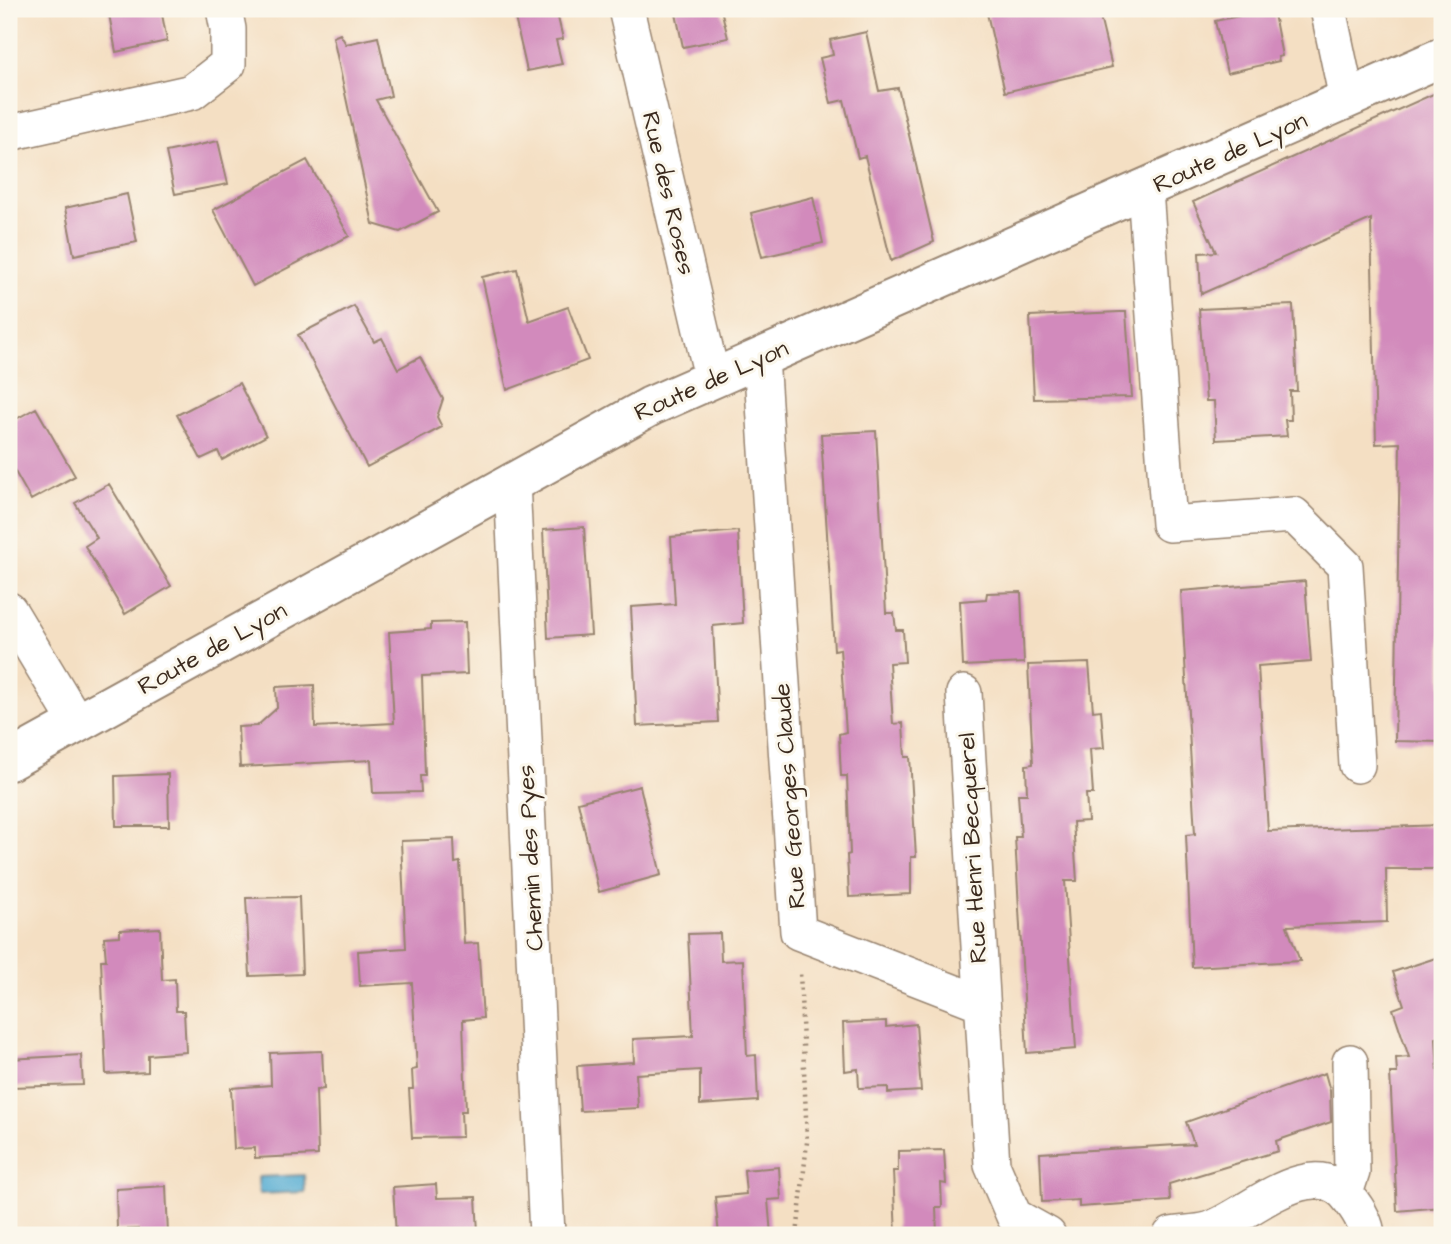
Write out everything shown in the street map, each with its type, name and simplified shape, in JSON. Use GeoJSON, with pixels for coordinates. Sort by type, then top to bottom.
{"type":"FeatureCollection","features":[{"type":"Feature","properties":{"kind":"street"},"geometry":{"type":"LineString","coordinates":[[9,133],[192,92],[228,64],[228,29],[224,9]]}},
{"type":"Feature","properties":{"kind":"street","name":"Rue des Roses"},"geometry":{"type":"LineString","coordinates":[[626,9],[712,377]]}},
{"type":"Feature","properties":{"kind":"street"},"geometry":{"type":"LineString","coordinates":[[1328,9],[1348,99]]}},
{"type":"Feature","properties":{"kind":"street","name":"Route de Lyon"},"geometry":{"type":"LineString","coordinates":[[9,761],[651,406],[1442,57]]}},
{"type":"Feature","properties":{"kind":"street"},"geometry":{"type":"LineString","coordinates":[[1145,190],[1169,524],[1294,515],[1345,566],[1357,765]]}},
{"type":"Feature","properties":{"kind":"street","name":"Rue Georges Claude"},"geometry":{"type":"LineString","coordinates":[[761,357],[798,932]]}},
{"type":"Feature","properties":{"kind":"street","name":"Chemin des Pyes"},"geometry":{"type":"LineString","coordinates":[[512,481],[547,1235]]}},
{"type":"Feature","properties":{"kind":"street"},"geometry":{"type":"LineString","coordinates":[[9,610],[77,723]]}},
{"type":"Feature","properties":{"kind":"street","name":"Rue Henri Becquerel"},"geometry":{"type":"LineString","coordinates":[[964,693],[992,1165],[1014,1216],[1048,1235]]}},
{"type":"Feature","properties":{"kind":"street","name":"Rue Henri Becquerel"},"geometry":{"type":"LineString","coordinates":[[798,932],[981,1003]]}},
{"type":"Feature","properties":{"kind":"street"},"geometry":{"type":"LineString","coordinates":[[1345,1193],[1352,1172],[1350,1062]]}},
{"type":"Feature","properties":{"kind":"street"},"geometry":{"type":"LineString","coordinates":[[1171,1235],[1211,1233],[1270,1194],[1306,1182],[1329,1182],[1345,1193],[1358,1209],[1367,1235]]}},
{"type":"Feature","properties":{"kind":"path","name":"Rue Georges Claude"},"geometry":{"type":"LineString","coordinates":[[797,1235],[807,1142],[798,932]]}},
{"type":"Feature","properties":{"kind":"water"},"geometry":{"type":"Polygon","coordinates":[[[304,1175],[305,1192],[259,1194],[258,1177],[304,1175]]]}},
{"type":"Feature","properties":{"kind":"building"},"geometry":{"type":"Polygon","coordinates":[[[108,9],[161,9],[167,41],[116,52],[108,9]]]}},
{"type":"Feature","properties":{"kind":"building"},"geometry":{"type":"Polygon","coordinates":[[[513,9],[556,9],[563,39],[556,40],[562,64],[527,71],[513,9]]]}},
{"type":"Feature","properties":{"kind":"building"},"geometry":{"type":"Polygon","coordinates":[[[675,9],[721,9],[728,38],[683,47],[675,9]]]}},
{"type":"Feature","properties":{"kind":"building"},"geometry":{"type":"Polygon","coordinates":[[[986,9],[1098,9],[1112,67],[1005,92],[986,9]]]}},
{"type":"Feature","properties":{"kind":"building"},"geometry":{"type":"Polygon","coordinates":[[[1237,9],[1273,9],[1282,56],[1278,57],[1279,61],[1227,73],[1215,21],[1239,16],[1237,9]]]}},
{"type":"Feature","properties":{"kind":"building"},"geometry":{"type":"Polygon","coordinates":[[[866,32],[879,91],[898,88],[934,242],[891,261],[865,156],[858,158],[844,100],[831,103],[820,58],[833,55],[830,40],[866,32]]]}},
{"type":"Feature","properties":{"kind":"building"},"geometry":{"type":"Polygon","coordinates":[[[340,34],[346,44],[378,37],[391,96],[376,100],[438,212],[400,232],[373,224],[333,37],[340,34]]]}},
{"type":"Feature","properties":{"kind":"building"},"geometry":{"type":"Polygon","coordinates":[[[1442,90],[1442,742],[1395,741],[1400,443],[1376,444],[1371,219],[1201,294],[1199,253],[1216,252],[1193,202],[1442,90]]]}},
{"type":"Feature","properties":{"kind":"building"},"geometry":{"type":"Polygon","coordinates":[[[218,141],[228,184],[175,194],[166,152],[218,141]]]}},
{"type":"Feature","properties":{"kind":"building"},"geometry":{"type":"Polygon","coordinates":[[[307,160],[349,236],[253,286],[213,210],[307,160]]]}},
{"type":"Feature","properties":{"kind":"building"},"geometry":{"type":"Polygon","coordinates":[[[127,194],[137,242],[74,255],[65,208],[127,194]]]}},
{"type":"Feature","properties":{"kind":"building"},"geometry":{"type":"Polygon","coordinates":[[[813,197],[823,243],[762,257],[751,213],[813,197]]]}},
{"type":"Feature","properties":{"kind":"building"},"geometry":{"type":"Polygon","coordinates":[[[517,269],[529,321],[568,307],[588,360],[507,390],[482,277],[517,269]]]}},
{"type":"Feature","properties":{"kind":"building"},"geometry":{"type":"Polygon","coordinates":[[[1293,305],[1297,391],[1290,391],[1291,420],[1285,420],[1287,436],[1216,440],[1214,401],[1206,401],[1199,309],[1293,305]]]}},
{"type":"Feature","properties":{"kind":"building"},"geometry":{"type":"Polygon","coordinates":[[[354,306],[374,342],[382,338],[398,369],[420,357],[443,399],[437,417],[442,427],[367,467],[298,335],[354,306]]]}},
{"type":"Feature","properties":{"kind":"building"},"geometry":{"type":"Polygon","coordinates":[[[1126,312],[1132,397],[1034,399],[1030,316],[1126,312]]]}},
{"type":"Feature","properties":{"kind":"building"},"geometry":{"type":"Polygon","coordinates":[[[239,383],[266,436],[222,460],[218,451],[201,459],[177,415],[239,383]]]}},
{"type":"Feature","properties":{"kind":"building"},"geometry":{"type":"Polygon","coordinates":[[[36,408],[75,476],[31,500],[9,461],[9,423],[36,408]]]}},
{"type":"Feature","properties":{"kind":"building"},"geometry":{"type":"Polygon","coordinates":[[[876,431],[886,613],[894,613],[896,630],[903,630],[905,662],[889,663],[893,724],[903,723],[905,757],[910,757],[916,857],[911,857],[911,894],[849,897],[847,776],[841,776],[839,734],[846,732],[840,649],[834,650],[821,434],[876,431]]]}},
{"type":"Feature","properties":{"kind":"building"},"geometry":{"type":"Polygon","coordinates":[[[109,484],[171,586],[125,614],[85,546],[97,538],[75,503],[109,484]]]}},
{"type":"Feature","properties":{"kind":"building"},"geometry":{"type":"Polygon","coordinates":[[[584,527],[591,635],[548,638],[543,530],[584,527]]]}},
{"type":"Feature","properties":{"kind":"building"},"geometry":{"type":"Polygon","coordinates":[[[738,531],[743,623],[713,626],[718,722],[637,726],[631,607],[675,604],[671,537],[738,531]]]}},
{"type":"Feature","properties":{"kind":"building"},"geometry":{"type":"Polygon","coordinates":[[[1305,581],[1311,662],[1258,666],[1268,831],[1442,825],[1442,869],[1386,869],[1387,922],[1287,926],[1300,961],[1192,967],[1186,835],[1195,834],[1181,591],[1305,581]]]}},
{"type":"Feature","properties":{"kind":"building"},"geometry":{"type":"Polygon","coordinates":[[[1021,592],[1024,663],[963,666],[960,601],[986,599],[987,593],[1021,592]]]}},
{"type":"Feature","properties":{"kind":"building"},"geometry":{"type":"Polygon","coordinates":[[[465,622],[467,674],[422,676],[425,776],[420,776],[421,792],[373,793],[371,760],[240,767],[238,727],[257,726],[277,708],[276,687],[314,685],[315,727],[394,723],[389,632],[431,629],[431,623],[465,622]]]}},
{"type":"Feature","properties":{"kind":"building"},"geometry":{"type":"Polygon","coordinates":[[[1089,663],[1093,711],[1101,710],[1104,748],[1090,749],[1093,794],[1086,794],[1088,821],[1073,822],[1077,881],[1065,881],[1076,1049],[1027,1053],[1015,837],[1021,837],[1018,794],[1027,794],[1026,765],[1033,764],[1028,665],[1089,663]]]}},
{"type":"Feature","properties":{"kind":"building"},"geometry":{"type":"Polygon","coordinates":[[[168,774],[169,826],[116,826],[115,776],[168,774]]]}},
{"type":"Feature","properties":{"kind":"building"},"geometry":{"type":"Polygon","coordinates":[[[640,786],[661,875],[599,892],[578,802],[640,786]]]}},
{"type":"Feature","properties":{"kind":"building"},"geometry":{"type":"Polygon","coordinates":[[[454,839],[455,863],[460,862],[464,944],[478,943],[483,1018],[463,1020],[466,1111],[461,1111],[462,1137],[412,1138],[409,1089],[413,1089],[412,1070],[417,1069],[412,983],[360,986],[358,951],[406,948],[401,841],[454,839]]]}},
{"type":"Feature","properties":{"kind":"building"},"geometry":{"type":"Polygon","coordinates":[[[299,897],[302,974],[250,976],[246,898],[299,897]]]}},
{"type":"Feature","properties":{"kind":"building"},"geometry":{"type":"Polygon","coordinates":[[[160,928],[162,980],[175,979],[176,1011],[184,1011],[186,1052],[148,1055],[148,1072],[106,1074],[101,960],[106,960],[104,937],[120,936],[120,930],[160,928]]]}},
{"type":"Feature","properties":{"kind":"building"},"geometry":{"type":"Polygon","coordinates":[[[720,933],[721,961],[743,960],[747,1056],[756,1055],[758,1101],[700,1105],[700,1070],[636,1074],[638,1108],[580,1111],[577,1066],[634,1062],[633,1039],[693,1036],[688,934],[720,933]]]}},
{"type":"Feature","properties":{"kind":"building"},"geometry":{"type":"Polygon","coordinates":[[[1442,956],[1442,1035],[1436,1038],[1442,1140],[1442,1207],[1397,1211],[1390,1073],[1397,1073],[1396,1058],[1409,1057],[1393,1009],[1404,1005],[1393,972],[1442,956]]]}},
{"type":"Feature","properties":{"kind":"building"},"geometry":{"type":"Polygon","coordinates":[[[886,1021],[886,1027],[916,1024],[921,1091],[888,1093],[888,1087],[859,1088],[858,1069],[845,1071],[843,1023],[886,1021]]]}},
{"type":"Feature","properties":{"kind":"building"},"geometry":{"type":"Polygon","coordinates":[[[322,1051],[324,1089],[316,1090],[318,1155],[255,1158],[255,1148],[234,1149],[231,1088],[271,1085],[270,1053],[322,1051]]]}},
{"type":"Feature","properties":{"kind":"building"},"geometry":{"type":"Polygon","coordinates":[[[81,1055],[83,1085],[9,1087],[9,1059],[81,1055]]]}},
{"type":"Feature","properties":{"kind":"building"},"geometry":{"type":"Polygon","coordinates":[[[1325,1073],[1330,1091],[1331,1122],[1276,1141],[1278,1151],[1169,1184],[1170,1201],[1079,1207],[1079,1200],[1042,1202],[1040,1153],[1194,1144],[1186,1122],[1325,1073]]]}},
{"type":"Feature","properties":{"kind":"building"},"geometry":{"type":"Polygon","coordinates":[[[944,1150],[946,1184],[941,1183],[942,1207],[936,1207],[937,1235],[896,1235],[893,1171],[898,1171],[898,1151],[944,1150]]]}},
{"type":"Feature","properties":{"kind":"building"},"geometry":{"type":"Polygon","coordinates":[[[779,1167],[781,1199],[768,1200],[771,1235],[719,1235],[715,1197],[746,1194],[744,1170],[779,1167]]]}},
{"type":"Feature","properties":{"kind":"building"},"geometry":{"type":"Polygon","coordinates":[[[436,1184],[437,1198],[476,1197],[478,1232],[466,1232],[466,1235],[396,1235],[393,1187],[436,1184]]]}},
{"type":"Feature","properties":{"kind":"building"},"geometry":{"type":"Polygon","coordinates":[[[166,1186],[168,1235],[138,1235],[138,1229],[117,1230],[116,1189],[166,1186]]]}}]}
